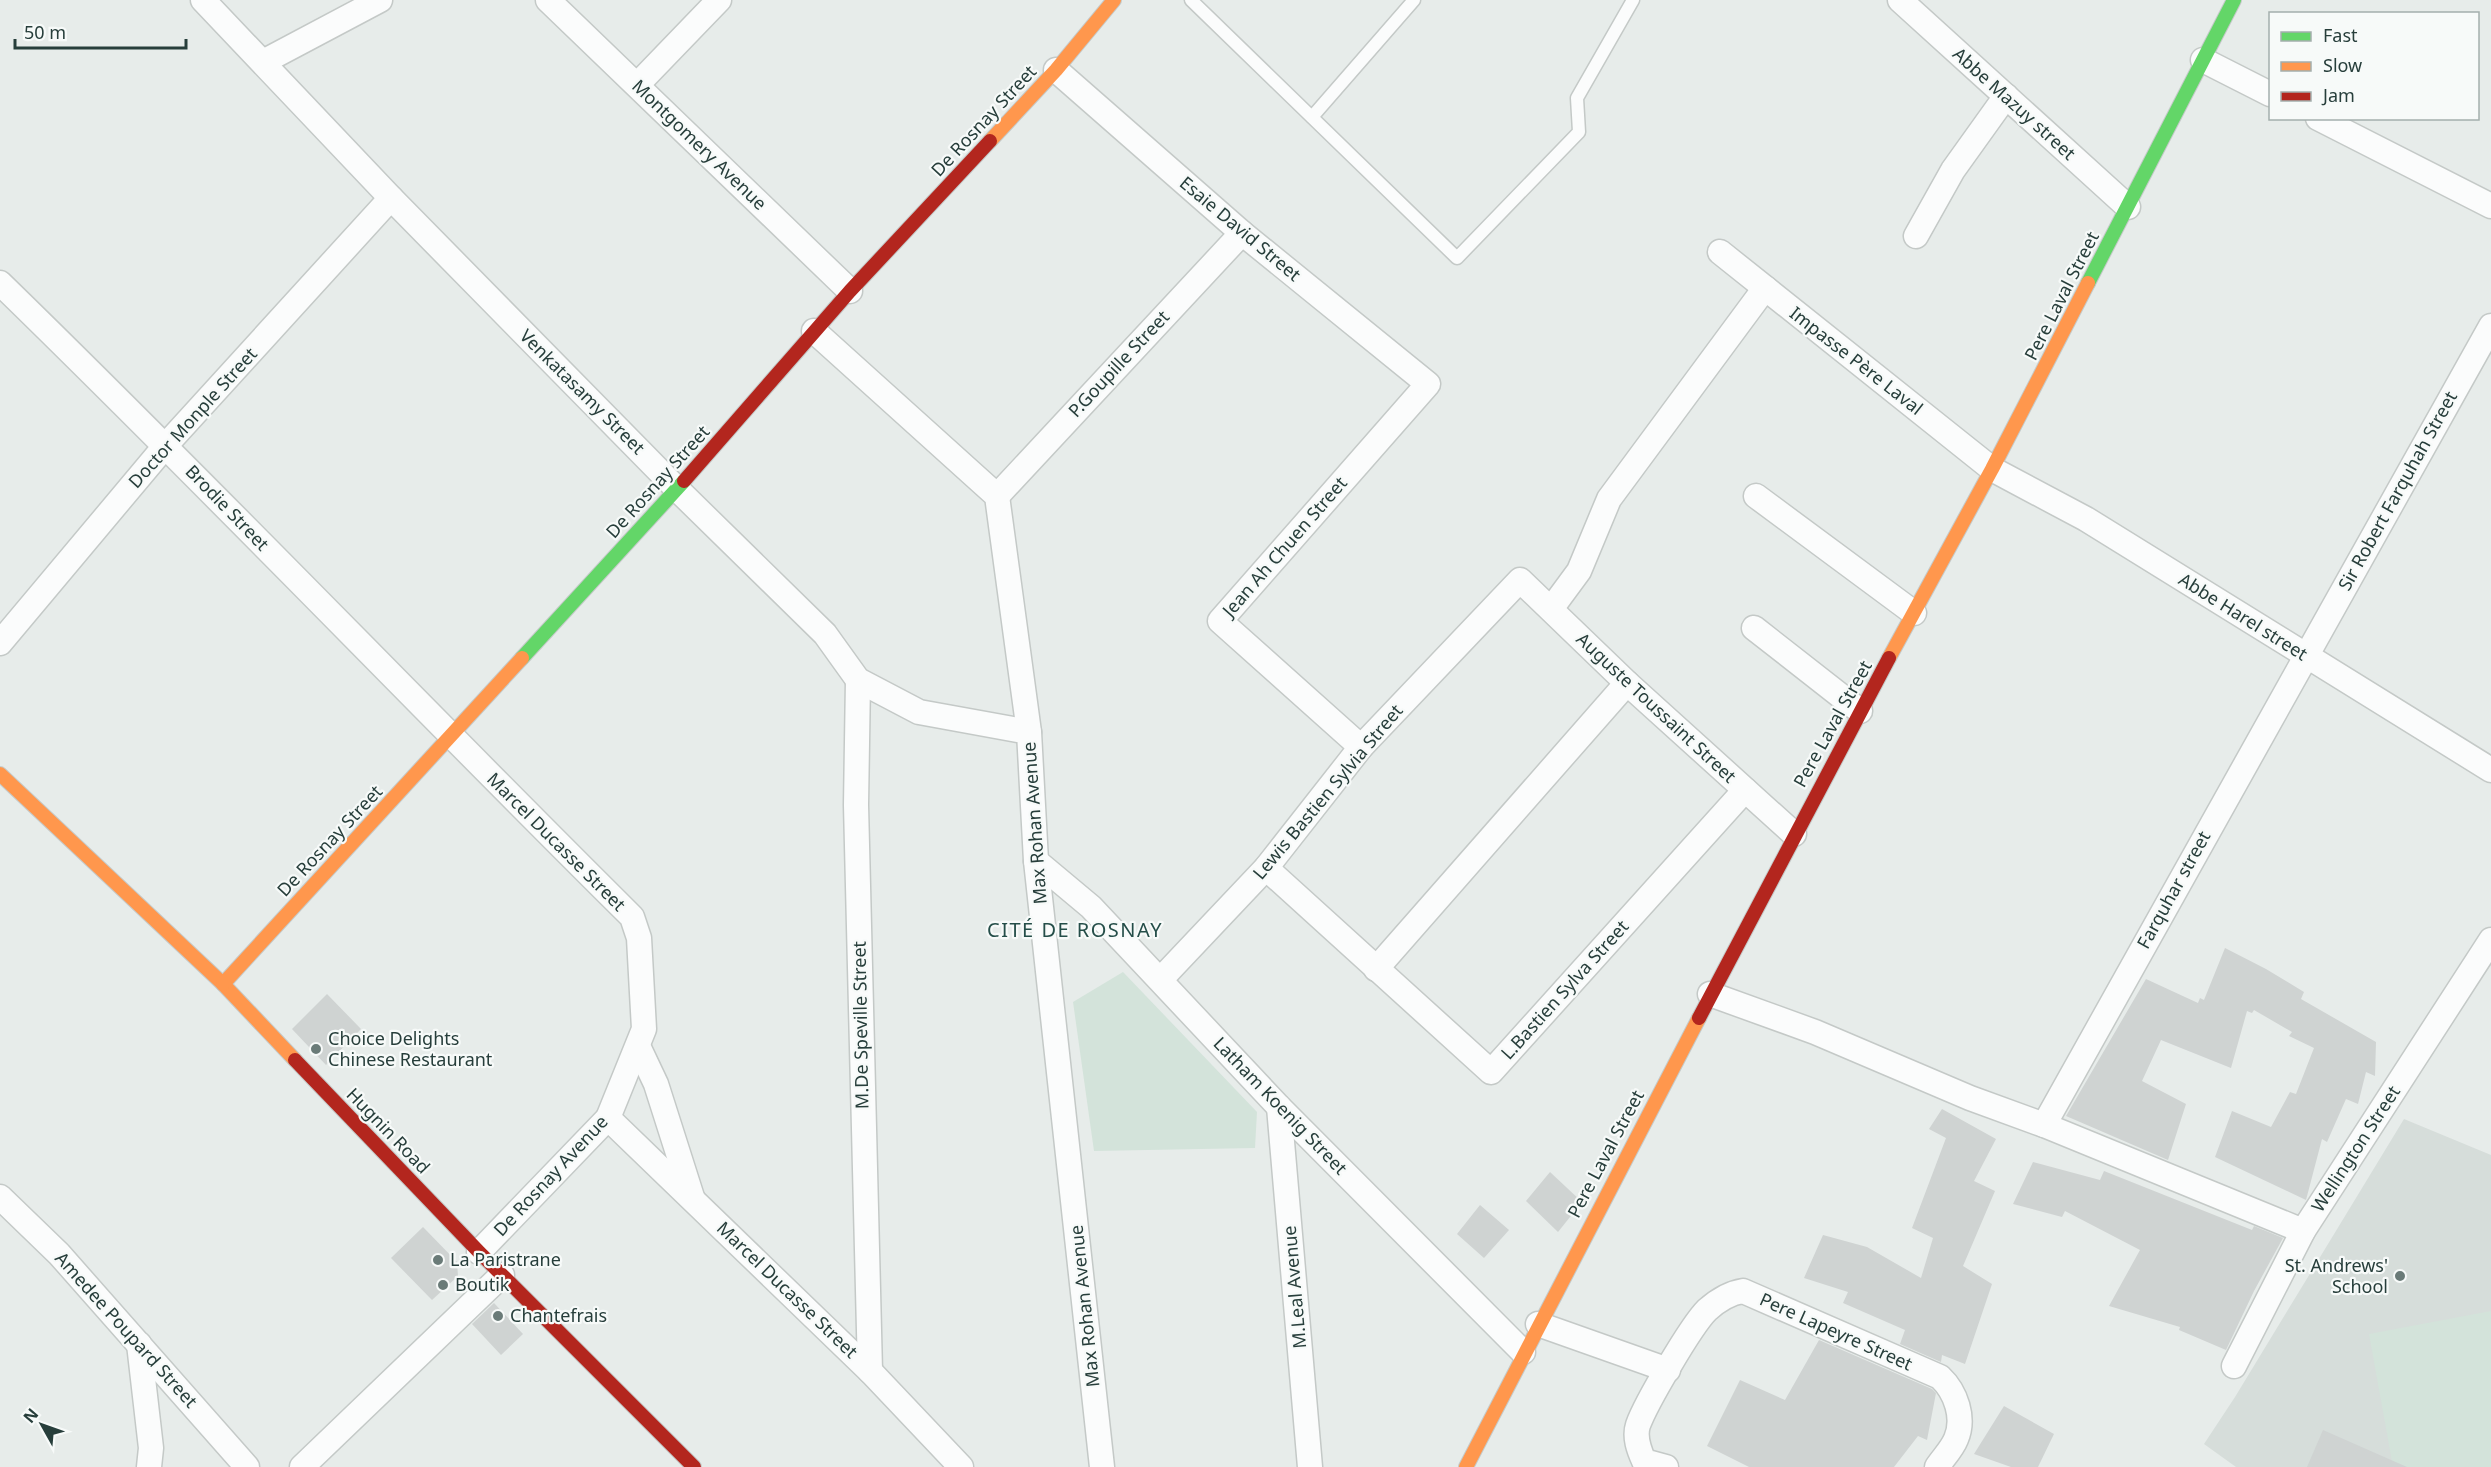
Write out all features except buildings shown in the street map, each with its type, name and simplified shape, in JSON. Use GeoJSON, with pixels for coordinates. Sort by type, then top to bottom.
{"type":"FeatureCollection","features":[{"type":"Feature","properties":{"kind":"street","name":"Venkatasamy Street"},"geometry":{"type":"LineString","coordinates":[[203,0],[391,198],[677,489],[825,634],[858,680],[919,712],[1029,732]]}},
{"type":"Feature","properties":{"kind":"street"},"geometry":{"type":"LineString","coordinates":[[263,62],[380,0]]}},
{"type":"Feature","properties":{"kind":"street","name":"Montgomery Avenue"},"geometry":{"type":"LineString","coordinates":[[548,0],[850,291]]}},
{"type":"Feature","properties":{"kind":"street"},"geometry":{"type":"LineString","coordinates":[[637,85],[719,0]]}},
{"type":"Feature","properties":{"kind":"street","name":"De Rosnay Street"},"geometry":{"type":"LineString","coordinates":[[223,984],[677,489],[850,291],[1056,70],[1114,0]]}},
{"type":"Feature","properties":{"kind":"street","name":"Pere Laval Street"},"geometry":{"type":"LineString","coordinates":[[1466,1467],[1523,1352],[1710,994],[1992,469],[2234,0]]}},
{"type":"Feature","properties":{"kind":"street","name":"Abbe Mazuy street"},"geometry":{"type":"LineString","coordinates":[[1907,3],[2128,207]]}},
{"type":"Feature","properties":{"kind":"street"},"geometry":{"type":"LineString","coordinates":[[2203,60],[2269,93]]}},
{"type":"Feature","properties":{"kind":"street","name":"Esaie David Street"},"geometry":{"type":"LineString","coordinates":[[1056,70],[1242,232],[1428,384]]}},
{"type":"Feature","properties":{"kind":"street"},"geometry":{"type":"LineString","coordinates":[[1916,236],[1953,170],[2006,96]]}},
{"type":"Feature","properties":{"kind":"street"},"geometry":{"type":"LineString","coordinates":[[2322,120],[2491,206]]}},
{"type":"Feature","properties":{"kind":"street","name":"Doctor Monple Street"},"geometry":{"type":"LineString","coordinates":[[0,643],[166,445],[391,198]]}},
{"type":"Feature","properties":{"kind":"street","name":"P.Goupille Street"},"geometry":{"type":"LineString","coordinates":[[997,496],[1242,232]]}},
{"type":"Feature","properties":{"kind":"street","name":"Impasse Père Laval"},"geometry":{"type":"LineString","coordinates":[[1720,252],[1992,469]]}},
{"type":"Feature","properties":{"kind":"street","name":"Brodie Street"},"geometry":{"type":"LineString","coordinates":[[0,283],[166,445],[450,737]]}},
{"type":"Feature","properties":{"kind":"street"},"geometry":{"type":"LineString","coordinates":[[1551,609],[1579,571],[1609,498],[1765,288]]}},
{"type":"Feature","properties":{"kind":"street","name":"Sir Robert Farquhah Street"},"geometry":{"type":"LineString","coordinates":[[2305,656],[2491,326]]}},
{"type":"Feature","properties":{"kind":"street"},"geometry":{"type":"LineString","coordinates":[[814,331],[997,496]]}},
{"type":"Feature","properties":{"kind":"street","name":"Jean Ah Chuen Street"},"geometry":{"type":"LineString","coordinates":[[1361,747],[1220,621],[1428,384]]}},
{"type":"Feature","properties":{"kind":"street","name":"Abbe Harel street"},"geometry":{"type":"LineString","coordinates":[[1992,469],[2086,519],[2491,770]]}},
{"type":"Feature","properties":{"kind":"street","name":"Max Rohan Avenue"},"geometry":{"type":"LineString","coordinates":[[997,496],[1029,732],[1036,861],[1102,1467]]}},
{"type":"Feature","properties":{"kind":"street"},"geometry":{"type":"LineString","coordinates":[[1756,496],[1914,613]]}},
{"type":"Feature","properties":{"kind":"street","name":"Auguste Toussaint Street"},"geometry":{"type":"LineString","coordinates":[[1520,580],[1628,683],[1794,834]]}},
{"type":"Feature","properties":{"kind":"street","name":"Lewis Bastien Sylvia Street"},"geometry":{"type":"LineString","coordinates":[[1161,979],[1266,868],[1361,747],[1520,580]]}},
{"type":"Feature","properties":{"kind":"street"},"geometry":{"type":"LineString","coordinates":[[1754,628],[1860,711]]}},
{"type":"Feature","properties":{"kind":"street","name":"Farquhar street"},"geometry":{"type":"LineString","coordinates":[[2044,1125],[2305,656]]}},
{"type":"Feature","properties":{"kind":"street","name":"M.De Speville Street"},"geometry":{"type":"LineString","coordinates":[[858,680],[856,805],[870,1371]]}},
{"type":"Feature","properties":{"kind":"street"},"geometry":{"type":"LineString","coordinates":[[1376,969],[1628,683]]}},
{"type":"Feature","properties":{"kind":"street","name":"Marcel Ducasse Street"},"geometry":{"type":"LineString","coordinates":[[450,737],[632,917],[639,938],[642,1038]]}},
{"type":"Feature","properties":{"kind":"street","name":"Hugnin Road"},"geometry":{"type":"LineString","coordinates":[[0,774],[223,984],[479,1252],[694,1467]]}},
{"type":"Feature","properties":{"kind":"street","name":"L.Bastien Sylva Street"},"geometry":{"type":"LineString","coordinates":[[1266,868],[1491,1072],[1745,790]]}},
{"type":"Feature","properties":{"kind":"street","name":"Latham Koenig Street"},"geometry":{"type":"LineString","coordinates":[[1036,861],[1091,907],[1279,1107],[1523,1352]]}},
{"type":"Feature","properties":{"kind":"street","name":"Wellington Street"},"geometry":{"type":"LineString","coordinates":[[2234,1366],[2303,1231],[2491,940]]}},
{"type":"Feature","properties":{"kind":"street"},"geometry":{"type":"LineString","coordinates":[[1710,994],[1815,1032],[1970,1098],[2044,1125],[2303,1231]]}},
{"type":"Feature","properties":{"kind":"street"},"geometry":{"type":"LineString","coordinates":[[642,1038],[693,1200]]}},
{"type":"Feature","properties":{"kind":"street","name":"De Rosnay Avenue"},"geometry":{"type":"LineString","coordinates":[[479,1252],[609,1118],[642,1038]]}},
{"type":"Feature","properties":{"kind":"street","name":"M.Leal Avenue"},"geometry":{"type":"LineString","coordinates":[[1279,1107],[1310,1467]]}},
{"type":"Feature","properties":{"kind":"street","name":"Marcel Ducasse Street"},"geometry":{"type":"LineString","coordinates":[[609,1118],[870,1371],[961,1467]]}},
{"type":"Feature","properties":{"kind":"street","name":"Amedee Poupard Street"},"geometry":{"type":"LineString","coordinates":[[0,1197],[59,1254],[247,1467]]}},
{"type":"Feature","properties":{"kind":"street"},"geometry":{"type":"LineString","coordinates":[[302,1467],[502,1275]]}},
{"type":"Feature","properties":{"kind":"street","name":"Pere Lapeyre Street"},"geometry":{"type":"LineString","coordinates":[[1666,1467],[1644,1461],[1637,1444],[1638,1426],[1668,1370],[1706,1311],[1733,1292],[1743,1291],[1940,1377],[1953,1392],[1959,1421],[1957,1438],[1937,1467]]}},
{"type":"Feature","properties":{"kind":"street"},"geometry":{"type":"LineString","coordinates":[[1538,1324],[1668,1370]]}},
{"type":"Feature","properties":{"kind":"street"},"geometry":{"type":"LineString","coordinates":[[139,1344],[151,1448],[149,1467]]}},
{"type":"Feature","properties":{"kind":"lane"},"geometry":{"type":"LineString","coordinates":[[1191,0],[1457,258],[1579,132],[1577,98],[1633,0]]}},
{"type":"Feature","properties":{"kind":"lane"},"geometry":{"type":"LineString","coordinates":[[1312,117],[1414,0]]}},
{"type":"Feature","properties":{"kind":"shaded area"},"geometry":{"type":"Polygon","coordinates":[[[1123,972],[1257,1112],[1255,1148],[1094,1151],[1073,1002],[1123,972]]]}},
{"type":"Feature","properties":{"kind":"shaded area","name":"St. Andrews' School"},"geometry":{"type":"Polygon","coordinates":[[[2404,1119],[2491,1155],[2491,1467],[2236,1467],[2204,1444],[2404,1119]]]}},
{"type":"Feature","properties":{"kind":"shaded area"},"geometry":{"type":"Polygon","coordinates":[[[2491,1311],[2491,1467],[2393,1467],[2369,1334],[2491,1311]]]}},
{"type":"Feature","properties":{"kind":"traffic: fast"},"geometry":{"type":"LineString","coordinates":[[2088,283],[2234,0]]}},
{"type":"Feature","properties":{"kind":"traffic: fast"},"geometry":{"type":"LineString","coordinates":[[522,658],[684,481]]}},
{"type":"Feature","properties":{"kind":"traffic: slow"},"geometry":{"type":"LineString","coordinates":[[990,141],[1056,70],[1114,0]]}},
{"type":"Feature","properties":{"kind":"traffic: slow"},"geometry":{"type":"LineString","coordinates":[[1889,658],[1992,469],[2088,283]]}},
{"type":"Feature","properties":{"kind":"traffic: slow"},"geometry":{"type":"LineString","coordinates":[[223,984],[522,658]]}},
{"type":"Feature","properties":{"kind":"traffic: slow"},"geometry":{"type":"LineString","coordinates":[[0,774],[223,984],[295,1060]]}},
{"type":"Feature","properties":{"kind":"traffic: slow"},"geometry":{"type":"LineString","coordinates":[[1466,1467],[1699,1018]]}},
{"type":"Feature","properties":{"kind":"traffic: jam"},"geometry":{"type":"LineString","coordinates":[[684,481],[850,291],[990,141]]}},
{"type":"Feature","properties":{"kind":"traffic: jam"},"geometry":{"type":"LineString","coordinates":[[1699,1018],[1889,658]]}},
{"type":"Feature","properties":{"kind":"traffic: jam"},"geometry":{"type":"LineString","coordinates":[[295,1060],[479,1252],[694,1467]]}},
{"type":"Feature","properties":{"kind":"place","name":"Choice Delights Chinese Restaurant"},"geometry":{"type":"Point","coordinates":[316,1049]}},
{"type":"Feature","properties":{"kind":"place","name":"La Paristrane"},"geometry":{"type":"Point","coordinates":[438,1260]}},
{"type":"Feature","properties":{"kind":"place","name":"St. Andrews' School"},"geometry":{"type":"Point","coordinates":[2400,1276]}},
{"type":"Feature","properties":{"kind":"place","name":"Boutik"},"geometry":{"type":"Point","coordinates":[443,1285]}},
{"type":"Feature","properties":{"kind":"place","name":"Chantefrais"},"geometry":{"type":"Point","coordinates":[498,1316]}},
{"type":"Feature","properties":{"kind":"district","name":"CITÉ DE ROSNAY"},"geometry":{"type":"Point","coordinates":[1075,930]}}]}
